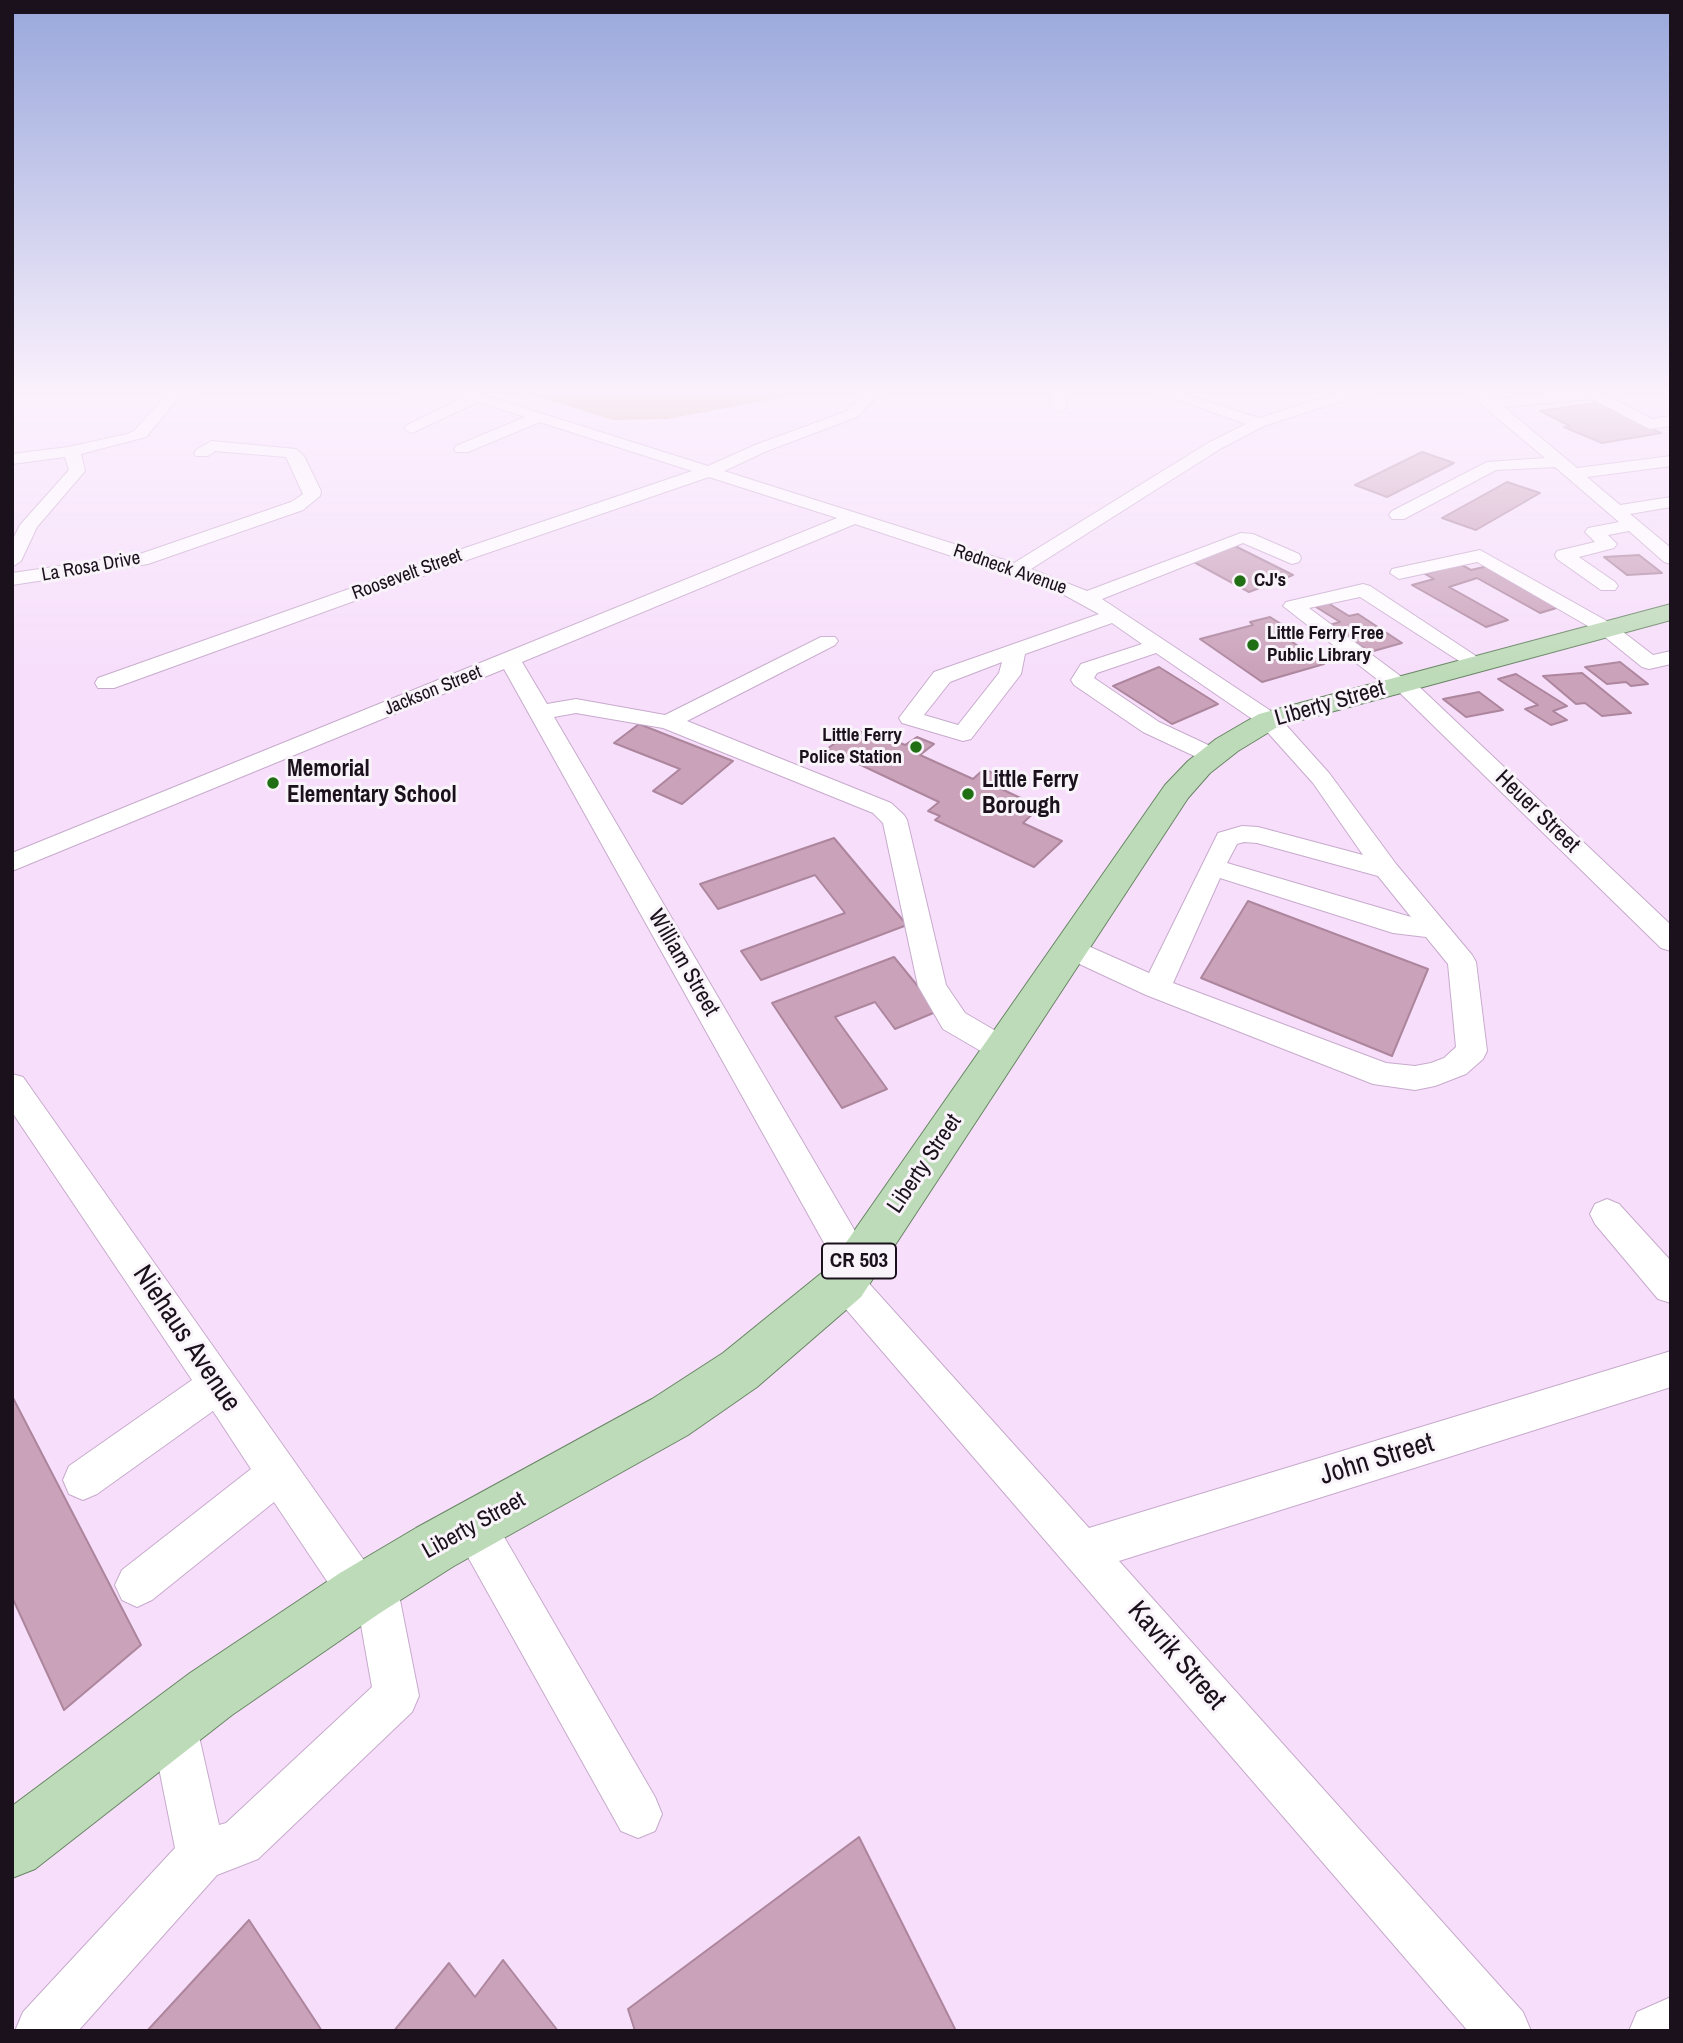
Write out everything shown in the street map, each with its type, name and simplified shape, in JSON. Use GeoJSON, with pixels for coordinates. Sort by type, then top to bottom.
{"type":"FeatureCollection","features":[{"type":"Feature","properties":{"kind":"main road","name":"Liberty Street"},"geometry":{"type":"LineString","coordinates":[[12,1846],[173,1723],[367,1589],[680,1410],[740,1370],[851,1274],[1175,792],[1213,756],[1269,720],[1671,612]]}},
{"type":"Feature","properties":{"kind":"street"},"geometry":{"type":"LineString","coordinates":[[12,561],[29,525],[66,483]]}},
{"type":"Feature","properties":{"kind":"street","name":"La Rosa Drive"},"geometry":{"type":"LineString","coordinates":[[12,579],[141,560],[176,545],[297,506],[311,496],[308,483]]}},
{"type":"Feature","properties":{"kind":"street","name":"Roosevelt Street"},"geometry":{"type":"LineString","coordinates":[[106,683],[674,483]]}},
{"type":"Feature","properties":{"kind":"street","name":"Redneck Avenue"},"geometry":{"type":"LineString","coordinates":[[748,483],[1064,587],[1114,615],[1269,720],[1321,778],[1387,870],[1462,962],[1472,1051],[1455,1066],[1435,1074],[1415,1078],[1384,1075],[1156,988]]}},
{"type":"Feature","properties":{"kind":"street"},"geometry":{"type":"LineString","coordinates":[[1016,570],[1154,483]]}},
{"type":"Feature","properties":{"kind":"street"},"geometry":{"type":"LineString","coordinates":[[1398,515],[1458,483]]}},
{"type":"Feature","properties":{"kind":"street"},"geometry":{"type":"LineString","coordinates":[[1583,483],[1671,558]]}},
{"type":"Feature","properties":{"kind":"street"},"geometry":{"type":"LineString","coordinates":[[1615,511],[1671,502]]}},
{"type":"Feature","properties":{"kind":"street","name":"Jackson Street"},"geometry":{"type":"LineString","coordinates":[[12,863],[854,518]]}},
{"type":"Feature","properties":{"kind":"street"},"geometry":{"type":"LineString","coordinates":[[1608,586],[1564,555],[1608,544],[1594,532],[1632,525]]}},
{"type":"Feature","properties":{"kind":"street"},"geometry":{"type":"LineString","coordinates":[[1086,598],[1241,538],[1247,538],[1292,558]]}},
{"type":"Feature","properties":{"kind":"street"},"geometry":{"type":"LineString","coordinates":[[1399,573],[1480,556],[1607,629],[1671,680]]}},
{"type":"Feature","properties":{"kind":"street","name":"Heuer Street"},"geometry":{"type":"LineString","coordinates":[[1476,664],[1363,590],[1293,606],[1401,685],[1671,941]]}},
{"type":"Feature","properties":{"kind":"street"},"geometry":{"type":"LineString","coordinates":[[1015,650],[1010,674],[963,734],[910,718],[942,677],[1015,650],[1114,615]]}},
{"type":"Feature","properties":{"kind":"street"},"geometry":{"type":"LineString","coordinates":[[668,722],[828,641]]}},
{"type":"Feature","properties":{"kind":"street"},"geometry":{"type":"LineString","coordinates":[[1158,645],[1089,669],[1082,680],[1151,727],[1213,756]]}},
{"type":"Feature","properties":{"kind":"street"},"geometry":{"type":"LineString","coordinates":[[1649,663],[1671,657]]}},
{"type":"Feature","properties":{"kind":"street","name":"William Street"},"geometry":{"type":"LineString","coordinates":[[510,660],[851,1274]]}},
{"type":"Feature","properties":{"kind":"street"},"geometry":{"type":"LineString","coordinates":[[541,712],[576,706],[668,722],[882,808],[895,821],[932,986],[954,1021],[1002,1049]]}},
{"type":"Feature","properties":{"kind":"street"},"geometry":{"type":"LineString","coordinates":[[1070,948],[1156,988],[1227,839],[1242,834],[1258,835],[1387,870]]}},
{"type":"Feature","properties":{"kind":"street"},"geometry":{"type":"LineString","coordinates":[[1212,867],[1403,926],[1432,928]]}},
{"type":"Feature","properties":{"kind":"street","name":"Niehaus Avenue"},"geometry":{"type":"LineString","coordinates":[[17,1102],[278,1473],[367,1589]]}},
{"type":"Feature","properties":{"kind":"street"},"geometry":{"type":"LineString","coordinates":[[1606,1214],[1671,1287]]}},
{"type":"Feature","properties":{"kind":"street","name":"Kavrik Street"},"geometry":{"type":"LineString","coordinates":[[851,1274],[1084,1551],[1504,2031]]}},
{"type":"Feature","properties":{"kind":"street","name":"John Street"},"geometry":{"type":"LineString","coordinates":[[1084,1551],[1671,1370]]}},
{"type":"Feature","properties":{"kind":"street"},"geometry":{"type":"LineString","coordinates":[[83,1480],[218,1385]]}},
{"type":"Feature","properties":{"kind":"street"},"geometry":{"type":"LineString","coordinates":[[137,1585],[278,1473]]}},
{"type":"Feature","properties":{"kind":"street"},"geometry":{"type":"LineString","coordinates":[[474,1526],[638,1814]]}},
{"type":"Feature","properties":{"kind":"street"},"geometry":{"type":"LineString","coordinates":[[42,2031],[201,1856],[241,1842],[396,1696],[367,1589]]}},
{"type":"Feature","properties":{"kind":"street"},"geometry":{"type":"LineString","coordinates":[[173,1723],[201,1856]]}},
{"type":"Feature","properties":{"kind":"street"},"geometry":{"type":"LineString","coordinates":[[1656,2031],[1671,2024]]}},
{"type":"Feature","properties":{"kind":"building"},"geometry":{"type":"Polygon","coordinates":[[[1358,483],[1414,483],[1387,497],[1355,485],[1358,483]]]}},
{"type":"Feature","properties":{"kind":"building"},"geometry":{"type":"Polygon","coordinates":[[[1505,483],[1540,493],[1476,530],[1442,518],[1505,483]]]}},
{"type":"Feature","properties":{"kind":"building"},"geometry":{"type":"Polygon","coordinates":[[[1235,546],[1293,575],[1249,592],[1192,561],[1235,546]]]}},
{"type":"Feature","properties":{"kind":"building"},"geometry":{"type":"Polygon","coordinates":[[[1639,555],[1662,573],[1627,575],[1604,557],[1639,555]]]}},
{"type":"Feature","properties":{"kind":"building"},"geometry":{"type":"Polygon","coordinates":[[[1460,564],[1471,570],[1488,566],[1563,606],[1540,613],[1477,578],[1449,587],[1508,620],[1486,627],[1412,585],[1434,579],[1425,574],[1460,564]]]}},
{"type":"Feature","properties":{"kind":"building"},"geometry":{"type":"Polygon","coordinates":[[[1328,603],[1349,616],[1358,614],[1402,643],[1370,652],[1329,625],[1340,622],[1316,607],[1328,603]]]}},
{"type":"Feature","properties":{"kind":"building","name":"Little Ferry Free Public Library"},"geometry":{"type":"Polygon","coordinates":[[[1270,617],[1289,629],[1278,632],[1324,664],[1262,682],[1200,639],[1253,625],[1250,622],[1270,617]]]}},
{"type":"Feature","properties":{"kind":"building"},"geometry":{"type":"Polygon","coordinates":[[[1620,662],[1648,684],[1607,684],[1585,667],[1620,662]]]}},
{"type":"Feature","properties":{"kind":"building"},"geometry":{"type":"Polygon","coordinates":[[[1159,667],[1218,704],[1172,724],[1113,686],[1159,667]]]}},
{"type":"Feature","properties":{"kind":"building"},"geometry":{"type":"Polygon","coordinates":[[[1582,673],[1631,713],[1602,716],[1585,703],[1576,704],[1543,676],[1582,673]]]}},
{"type":"Feature","properties":{"kind":"building"},"geometry":{"type":"Polygon","coordinates":[[[1516,674],[1567,706],[1553,711],[1567,720],[1551,725],[1525,709],[1538,705],[1498,679],[1516,674]]]}},
{"type":"Feature","properties":{"kind":"building"},"geometry":{"type":"Polygon","coordinates":[[[1479,692],[1503,710],[1466,717],[1443,699],[1479,692]]]}},
{"type":"Feature","properties":{"kind":"building"},"geometry":{"type":"Polygon","coordinates":[[[639,724],[733,761],[682,804],[653,791],[680,769],[614,743],[639,724]]]}},
{"type":"Feature","properties":{"kind":"building","name":"Little Ferry Borough"},"geometry":{"type":"Polygon","coordinates":[[[854,729],[863,733],[869,729],[905,745],[917,737],[934,744],[920,755],[973,779],[984,769],[1006,779],[997,787],[1040,807],[1023,823],[1062,841],[1034,867],[935,820],[940,816],[928,811],[939,802],[827,749],[854,729]]]}},
{"type":"Feature","properties":{"kind":"building"},"geometry":{"type":"Polygon","coordinates":[[[834,838],[907,925],[761,980],[741,951],[845,913],[815,875],[718,909],[700,884],[834,838]]]}},
{"type":"Feature","properties":{"kind":"building"},"geometry":{"type":"Polygon","coordinates":[[[1248,901],[1428,969],[1392,1056],[1201,978],[1248,901]]]}},
{"type":"Feature","properties":{"kind":"building"},"geometry":{"type":"Polygon","coordinates":[[[894,957],[938,1011],[895,1029],[875,1002],[835,1017],[887,1089],[842,1108],[772,1003],[894,957]]]}},
{"type":"Feature","properties":{"kind":"building"},"geometry":{"type":"Polygon","coordinates":[[[12,1396],[141,1645],[64,1710],[12,1597],[12,1396]]]}},
{"type":"Feature","properties":{"kind":"building"},"geometry":{"type":"Polygon","coordinates":[[[859,1837],[956,2031],[635,2031],[628,2009],[859,1837]]]}},
{"type":"Feature","properties":{"kind":"building"},"geometry":{"type":"Polygon","coordinates":[[[249,1920],[322,2031],[147,2031],[249,1920]]]}},
{"type":"Feature","properties":{"kind":"building"},"geometry":{"type":"Polygon","coordinates":[[[503,1960],[558,2031],[394,2031],[449,1963],[475,1997],[503,1960]]]}},
{"type":"Feature","properties":{"kind":"place","name":"CJ's"},"geometry":{"type":"Point","coordinates":[1240,581]}},
{"type":"Feature","properties":{"kind":"place","name":"Little Ferry Free Public Library"},"geometry":{"type":"Point","coordinates":[1253,645]}},
{"type":"Feature","properties":{"kind":"place","name":"Little Ferry Police Station"},"geometry":{"type":"Point","coordinates":[916,747]}},
{"type":"Feature","properties":{"kind":"place","name":"Memorial Elementary School"},"geometry":{"type":"Point","coordinates":[273,783]}},
{"type":"Feature","properties":{"kind":"place","name":"Little Ferry Borough"},"geometry":{"type":"Point","coordinates":[968,794]}}]}
